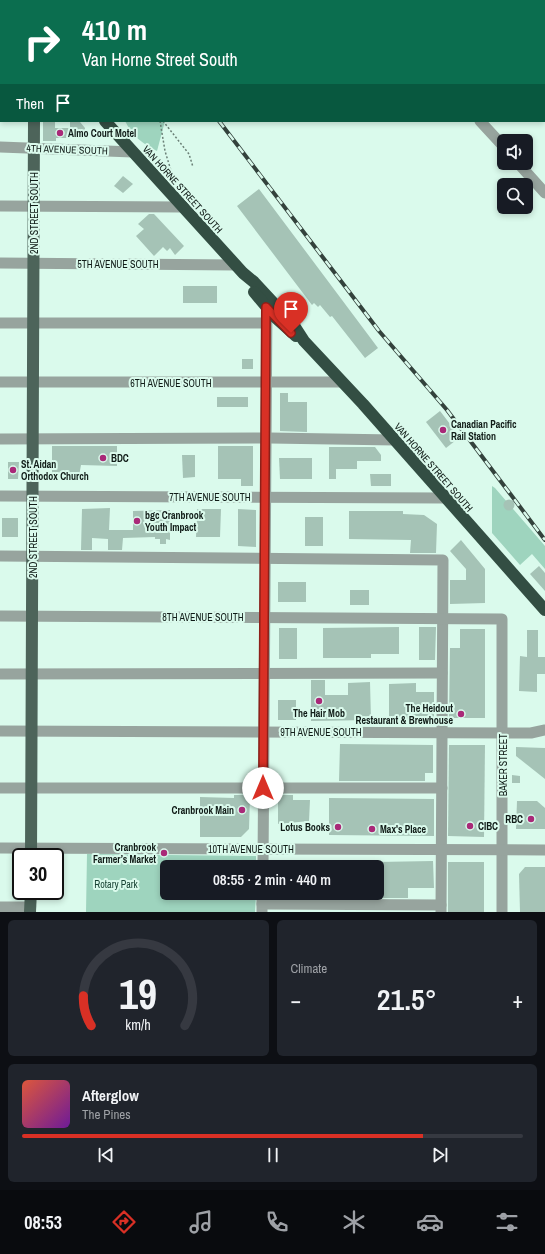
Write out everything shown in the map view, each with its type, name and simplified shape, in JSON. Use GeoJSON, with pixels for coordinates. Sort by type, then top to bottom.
{"type":"FeatureCollection","features":[{"type":"Feature","properties":{"kind":"highway","name":"VAN HORNE STREET SOUTH"},"geometry":{"type":"LineString","coordinates":[[106,122],[267,301],[293,324],[304,341],[395,440],[444,498],[545,610]]}},
{"type":"Feature","properties":{"kind":"main road","name":"2ND STREET SOUTH"},"geometry":{"type":"LineString","coordinates":[[31,848],[34,122]]}},
{"type":"Feature","properties":{"kind":"street"},"geometry":{"type":"LineString","coordinates":[[481,122],[497,139]]}},
{"type":"Feature","properties":{"kind":"street","name":"4TH AVENUE SOUTH"},"geometry":{"type":"LineString","coordinates":[[0,147],[133,152]]}},
{"type":"Feature","properties":{"kind":"street"},"geometry":{"type":"LineString","coordinates":[[524,170],[545,193]]}},
{"type":"Feature","properties":{"kind":"street"},"geometry":{"type":"LineString","coordinates":[[0,206],[184,207]]}},
{"type":"Feature","properties":{"kind":"street","name":"5TH AVENUE SOUTH"},"geometry":{"type":"LineString","coordinates":[[0,263],[239,269]]}},
{"type":"Feature","properties":{"kind":"street"},"geometry":{"type":"LineString","coordinates":[[263,860],[267,301]]}},
{"type":"Feature","properties":{"kind":"street"},"geometry":{"type":"LineString","coordinates":[[0,323],[266,324]]}},
{"type":"Feature","properties":{"kind":"street","name":"6TH AVENUE SOUTH"},"geometry":{"type":"LineString","coordinates":[[0,382],[342,382]]}},
{"type":"Feature","properties":{"kind":"street"},"geometry":{"type":"LineString","coordinates":[[0,439],[265,438],[395,440]]}},
{"type":"Feature","properties":{"kind":"street","name":"7TH AVENUE SOUTH"},"geometry":{"type":"LineString","coordinates":[[0,496],[444,498]]}},
{"type":"Feature","properties":{"kind":"street"},"geometry":{"type":"LineString","coordinates":[[0,556],[443,560],[441,908],[262,903]]}},
{"type":"Feature","properties":{"kind":"street","name":"8TH AVENUE SOUTH"},"geometry":{"type":"LineString","coordinates":[[0,616],[502,618]]}},
{"type":"Feature","properties":{"kind":"street","name":"BAKER STREET"},"geometry":{"type":"LineString","coordinates":[[502,618],[502,912]]}},
{"type":"Feature","properties":{"kind":"street"},"geometry":{"type":"LineString","coordinates":[[0,674],[442,673]]}},
{"type":"Feature","properties":{"kind":"street","name":"9TH AVENUE SOUTH"},"geometry":{"type":"LineString","coordinates":[[0,731],[531,733],[545,730]]}},
{"type":"Feature","properties":{"kind":"street"},"geometry":{"type":"LineString","coordinates":[[0,788],[442,788]]}},
{"type":"Feature","properties":{"kind":"street","name":"10TH AVENUE SOUTH"},"geometry":{"type":"LineString","coordinates":[[0,848],[12,850]]}},
{"type":"Feature","properties":{"kind":"street","name":"10TH AVENUE SOUTH"},"geometry":{"type":"LineString","coordinates":[[64,852],[263,849],[545,850]]}},
{"type":"Feature","properties":{"kind":"street"},"geometry":{"type":"LineString","coordinates":[[0,907],[30,909]]}},
{"type":"Feature","properties":{"kind":"path"},"geometry":{"type":"LineString","coordinates":[[160,122],[164,151],[172,174]]}},
{"type":"Feature","properties":{"kind":"path"},"geometry":{"type":"LineString","coordinates":[[164,122],[189,154],[193,167]]}},
{"type":"Feature","properties":{"kind":"green space"},"geometry":{"type":"Polygon","coordinates":[[[126,122],[165,122],[157,151],[138,139],[126,122]]]}},
{"type":"Feature","properties":{"kind":"green space"},"geometry":{"type":"Polygon","coordinates":[[[492,486],[545,546],[545,569],[532,554],[520,565],[492,533],[492,486]]]}},
{"type":"Feature","properties":{"kind":"green space","name":"Rotary Park"},"geometry":{"type":"Polygon","coordinates":[[[87,854],[256,856],[256,860],[160,860],[160,900],[256,900],[255,912],[86,912],[87,854]]]}},
{"type":"Feature","properties":{"kind":"building"},"geometry":{"type":"Polygon","coordinates":[[[43,122],[55,122],[55,128],[70,128],[70,122],[80,122],[85,128],[85,138],[56,138],[56,141],[43,141],[43,122]]]}},
{"type":"Feature","properties":{"kind":"building"},"geometry":{"type":"Polygon","coordinates":[[[123,176],[133,184],[123,193],[114,186],[123,176]]]}},
{"type":"Feature","properties":{"kind":"building"},"geometry":{"type":"Polygon","coordinates":[[[259,189],[378,348],[365,358],[332,316],[330,317],[320,305],[318,307],[314,303],[312,305],[237,206],[259,189]]]}},
{"type":"Feature","properties":{"kind":"building"},"geometry":{"type":"Polygon","coordinates":[[[149,214],[154,214],[184,246],[175,255],[170,248],[167,251],[163,247],[154,256],[136,236],[144,229],[138,224],[149,214]]]}},
{"type":"Feature","properties":{"kind":"building"},"geometry":{"type":"Polygon","coordinates":[[[183,286],[217,286],[217,303],[183,303],[183,286]]]}},
{"type":"Feature","properties":{"kind":"building"},"geometry":{"type":"Polygon","coordinates":[[[242,359],[253,359],[253,369],[242,369],[242,359]]]}},
{"type":"Feature","properties":{"kind":"building"},"geometry":{"type":"Polygon","coordinates":[[[280,393],[288,393],[288,402],[307,402],[307,432],[280,431],[280,393]]]}},
{"type":"Feature","properties":{"kind":"building"},"geometry":{"type":"Polygon","coordinates":[[[217,397],[248,397],[248,407],[217,407],[217,397]]]}},
{"type":"Feature","properties":{"kind":"building","name":"Canadian Pacific Rail Station"},"geometry":{"type":"Polygon","coordinates":[[[440,411],[460,437],[446,448],[426,422],[440,411]]]}},
{"type":"Feature","properties":{"kind":"building"},"geometry":{"type":"Polygon","coordinates":[[[52,446],[117,446],[117,466],[81,465],[79,476],[52,477],[52,446]]]}},
{"type":"Feature","properties":{"kind":"building"},"geometry":{"type":"Polygon","coordinates":[[[218,446],[253,446],[253,486],[241,486],[241,479],[218,479],[218,446]]]}},
{"type":"Feature","properties":{"kind":"building"},"geometry":{"type":"Polygon","coordinates":[[[329,447],[375,447],[381,455],[381,461],[357,461],[357,469],[336,469],[336,479],[329,479],[329,447]]]}},
{"type":"Feature","properties":{"kind":"building"},"geometry":{"type":"Polygon","coordinates":[[[182,455],[195,455],[195,477],[183,478],[182,455]]]}},
{"type":"Feature","properties":{"kind":"building"},"geometry":{"type":"Polygon","coordinates":[[[279,458],[312,458],[312,479],[280,479],[279,458]]]}},
{"type":"Feature","properties":{"kind":"building","name":"St. Aidan Orthodox Church"},"geometry":{"type":"Polygon","coordinates":[[[8,462],[19,462],[18,479],[8,479],[8,462]]]}},
{"type":"Feature","properties":{"kind":"building"},"geometry":{"type":"Polygon","coordinates":[[[370,474],[391,474],[391,486],[371,486],[370,474]]]}},
{"type":"Feature","properties":{"kind":"building"},"geometry":{"type":"Polygon","coordinates":[[[509,499],[513,501],[515,505],[513,509],[509,511],[505,509],[503,505],[505,501],[509,499]]]}},
{"type":"Feature","properties":{"kind":"building"},"geometry":{"type":"Polygon","coordinates":[[[110,508],[109,530],[133,530],[133,511],[170,510],[170,540],[166,539],[166,544],[160,544],[160,539],[155,539],[155,537],[123,538],[122,550],[108,550],[108,539],[92,538],[92,550],[81,550],[82,509],[110,508]]]}},
{"type":"Feature","properties":{"kind":"building"},"geometry":{"type":"Polygon","coordinates":[[[197,509],[221,509],[220,537],[196,537],[197,509]]]}},
{"type":"Feature","properties":{"kind":"building"},"geometry":{"type":"Polygon","coordinates":[[[238,509],[256,510],[256,547],[238,546],[238,509]]]}},
{"type":"Feature","properties":{"kind":"building"},"geometry":{"type":"Polygon","coordinates":[[[349,511],[403,511],[403,514],[424,515],[437,524],[436,553],[410,553],[411,540],[349,539],[349,511]]]}},
{"type":"Feature","properties":{"kind":"building"},"geometry":{"type":"Polygon","coordinates":[[[305,517],[323,517],[323,546],[305,546],[305,517]]]}},
{"type":"Feature","properties":{"kind":"building"},"geometry":{"type":"Polygon","coordinates":[[[2,518],[18,518],[18,537],[2,537],[2,518]]]}},
{"type":"Feature","properties":{"kind":"building"},"geometry":{"type":"Polygon","coordinates":[[[461,540],[485,569],[485,603],[450,604],[450,580],[466,580],[466,569],[450,551],[461,540]]]}},
{"type":"Feature","properties":{"kind":"building"},"geometry":{"type":"Polygon","coordinates":[[[539,566],[545,573],[545,591],[530,574],[539,566]]]}},
{"type":"Feature","properties":{"kind":"building"},"geometry":{"type":"Polygon","coordinates":[[[278,582],[306,582],[306,602],[278,602],[278,582]]]}},
{"type":"Feature","properties":{"kind":"building"},"geometry":{"type":"Polygon","coordinates":[[[350,590],[369,590],[369,605],[350,605],[350,590]]]}},
{"type":"Feature","properties":{"kind":"building"},"geometry":{"type":"Polygon","coordinates":[[[399,627],[399,654],[371,654],[371,658],[323,658],[323,628],[399,627]]]}},
{"type":"Feature","properties":{"kind":"building"},"geometry":{"type":"Polygon","coordinates":[[[419,627],[436,627],[435,660],[419,660],[419,627]]]}},
{"type":"Feature","properties":{"kind":"building"},"geometry":{"type":"Polygon","coordinates":[[[279,628],[297,628],[297,659],[279,659],[279,628]]]}},
{"type":"Feature","properties":{"kind":"building"},"geometry":{"type":"Polygon","coordinates":[[[460,629],[485,629],[485,718],[449,718],[450,648],[460,648],[460,629]]]}},
{"type":"Feature","properties":{"kind":"building"},"geometry":{"type":"Polygon","coordinates":[[[527,630],[538,630],[538,657],[545,657],[545,674],[537,674],[537,692],[519,691],[520,656],[527,657],[527,630]]]}},
{"type":"Feature","properties":{"kind":"building"},"geometry":{"type":"Polygon","coordinates":[[[311,680],[325,680],[325,695],[348,695],[348,683],[370,682],[371,720],[311,721],[311,680]]]}},
{"type":"Feature","properties":{"kind":"building"},"geometry":{"type":"Polygon","coordinates":[[[416,683],[416,692],[434,692],[434,720],[389,720],[389,684],[416,683]]]}},
{"type":"Feature","properties":{"kind":"building"},"geometry":{"type":"Polygon","coordinates":[[[278,700],[296,700],[296,720],[278,720],[278,700]]]}},
{"type":"Feature","properties":{"kind":"building"},"geometry":{"type":"Polygon","coordinates":[[[340,744],[433,745],[433,773],[425,773],[425,781],[339,781],[340,744]]]}},
{"type":"Feature","properties":{"kind":"building"},"geometry":{"type":"Polygon","coordinates":[[[449,745],[485,745],[484,837],[448,836],[449,745]]]}},
{"type":"Feature","properties":{"kind":"building"},"geometry":{"type":"Polygon","coordinates":[[[516,747],[545,748],[545,779],[516,756],[516,747]]]}},
{"type":"Feature","properties":{"kind":"building"},"geometry":{"type":"Polygon","coordinates":[[[512,775],[520,776],[520,783],[512,783],[512,775]]]}},
{"type":"Feature","properties":{"kind":"building"},"geometry":{"type":"Polygon","coordinates":[[[234,795],[250,795],[249,829],[241,837],[200,837],[200,797],[234,798],[234,795]]]}},
{"type":"Feature","properties":{"kind":"building"},"geometry":{"type":"Polygon","coordinates":[[[278,795],[293,795],[293,800],[310,800],[309,821],[278,824],[278,795]]]}},
{"type":"Feature","properties":{"kind":"building"},"geometry":{"type":"Polygon","coordinates":[[[329,798],[434,799],[434,836],[329,835],[329,798]]]}},
{"type":"Feature","properties":{"kind":"building","name":"RBC"},"geometry":{"type":"Polygon","coordinates":[[[517,801],[537,801],[545,808],[545,829],[516,829],[517,801]]]}},
{"type":"Feature","properties":{"kind":"building"},"geometry":{"type":"Polygon","coordinates":[[[433,861],[434,888],[408,888],[408,898],[384,898],[384,862],[433,861]]]}},
{"type":"Feature","properties":{"kind":"building"},"geometry":{"type":"Polygon","coordinates":[[[448,862],[484,862],[484,912],[448,912],[448,862]]]}},
{"type":"Feature","properties":{"kind":"building"},"geometry":{"type":"Polygon","coordinates":[[[525,867],[545,867],[545,912],[520,912],[519,874],[525,867]]]}},
{"type":"Feature","properties":{"kind":"railway"},"geometry":{"type":"LineString","coordinates":[[220,122],[379,331],[447,410],[545,540]]}},
{"type":"Feature","properties":{"kind":"place","name":"Almo Court Motel"},"geometry":{"type":"Point","coordinates":[60,133]}},
{"type":"Feature","properties":{"kind":"place","name":"Canadian Pacific Rail Station"},"geometry":{"type":"Point","coordinates":[443,430]}},
{"type":"Feature","properties":{"kind":"place","name":"BDC"},"geometry":{"type":"Point","coordinates":[103,458]}},
{"type":"Feature","properties":{"kind":"place","name":"St. Aidan Orthodox Church"},"geometry":{"type":"Point","coordinates":[13,470]}},
{"type":"Feature","properties":{"kind":"place","name":"bgc Cranbrook Youth Impact"},"geometry":{"type":"Point","coordinates":[137,521]}},
{"type":"Feature","properties":{"kind":"place","name":"The Hair Mob"},"geometry":{"type":"Point","coordinates":[319,701]}},
{"type":"Feature","properties":{"kind":"place","name":"The Heidout Restaurant & Brewhouse"},"geometry":{"type":"Point","coordinates":[461,714]}},
{"type":"Feature","properties":{"kind":"place","name":"Cranbrook Main"},"geometry":{"type":"Point","coordinates":[242,810]}},
{"type":"Feature","properties":{"kind":"place","name":"RBC"},"geometry":{"type":"Point","coordinates":[531,819]}},
{"type":"Feature","properties":{"kind":"place","name":"CIBC"},"geometry":{"type":"Point","coordinates":[470,826]}},
{"type":"Feature","properties":{"kind":"place","name":"Lotus Books"},"geometry":{"type":"Point","coordinates":[338,827]}},
{"type":"Feature","properties":{"kind":"place","name":"Max's Place"},"geometry":{"type":"Point","coordinates":[372,829]}},
{"type":"Feature","properties":{"kind":"place","name":"Cranbrook Farmer’s Market"},"geometry":{"type":"Point","coordinates":[164,853]}},
{"type":"Feature","properties":{"kind":"route"},"geometry":{"type":"LineString","coordinates":[[263,788],[266,307],[291,333]]}}]}
